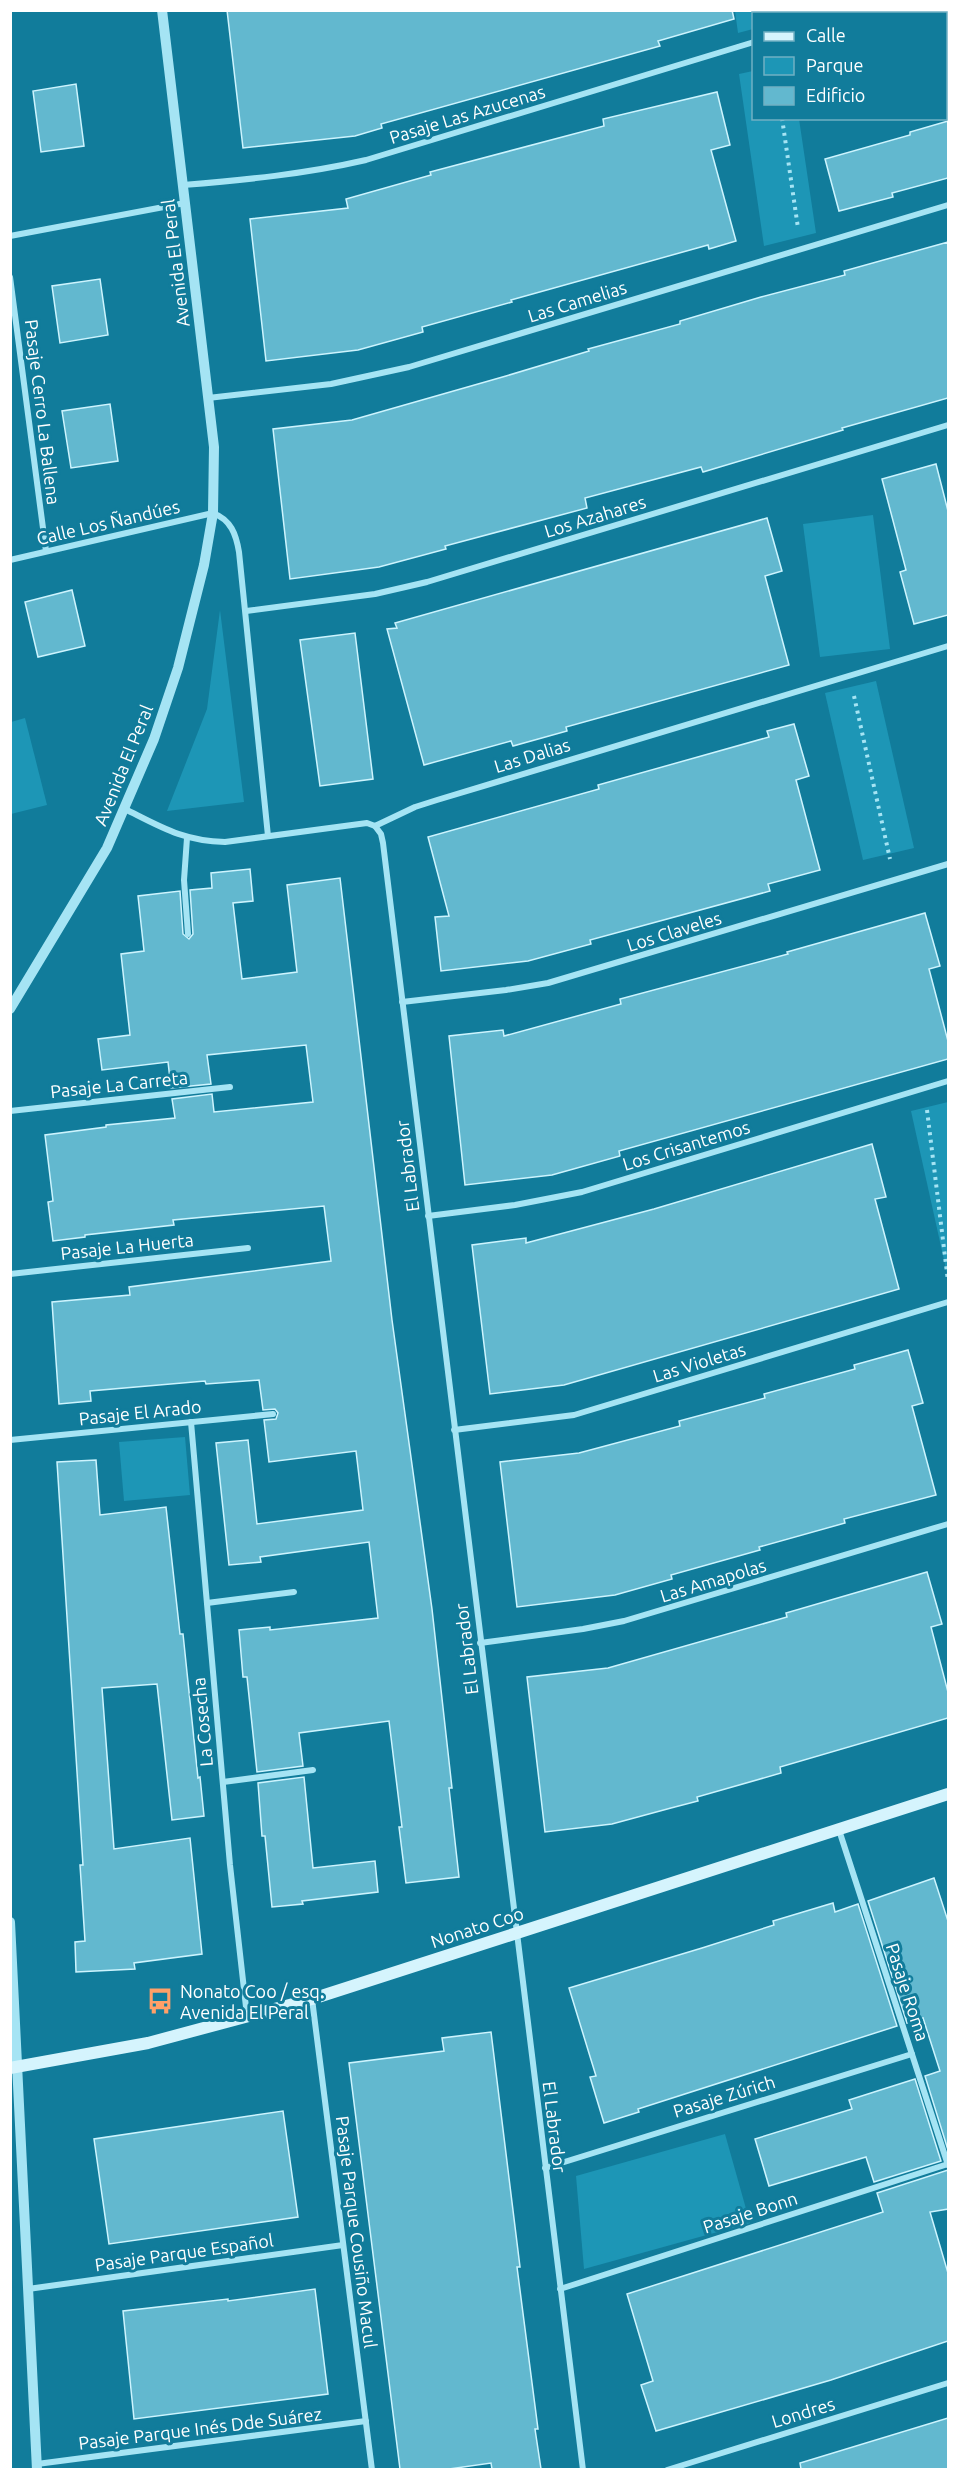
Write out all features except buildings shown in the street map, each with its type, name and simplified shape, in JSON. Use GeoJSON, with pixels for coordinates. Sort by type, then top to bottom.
{"type":"FeatureCollection","features":[{"type":"Feature","properties":{"kind":"main road","name":"Nonato Coo"},"geometry":{"type":"LineString","coordinates":[[14,2068],[148,2043],[312,1999],[948,1794]]}},
{"type":"Feature","properties":{"kind":"street","name":"Avenida El Peral"},"geometry":{"type":"LineString","coordinates":[[10,1009],[90,878],[125,809],[154,739],[178,668],[202,576],[213,513],[214,447],[162,10]]}},
{"type":"Feature","properties":{"kind":"street","name":"Pasaje Las Azucenas"},"geometry":{"type":"LineString","coordinates":[[183,185],[268,178],[319,171],[366,160],[752,42]]}},
{"type":"Feature","properties":{"kind":"street"},"geometry":{"type":"LineString","coordinates":[[10,236],[185,203]]}},
{"type":"Feature","properties":{"kind":"street","name":"Las Camelias"},"geometry":{"type":"LineString","coordinates":[[208,398],[331,384],[409,367],[948,205]]}},
{"type":"Feature","properties":{"kind":"street","name":"Pasaje Cerro La Ballena"},"geometry":{"type":"LineString","coordinates":[[10,277],[46,551]]}},
{"type":"Feature","properties":{"kind":"street","name":"Los Azahares"},"geometry":{"type":"LineString","coordinates":[[246,611],[375,594],[427,582],[948,425]]}},
{"type":"Feature","properties":{"kind":"street"},"geometry":{"type":"LineString","coordinates":[[213,513],[225,519],[237,539],[268,836]]}},
{"type":"Feature","properties":{"kind":"street","name":"Calle Los Ñandúes"},"geometry":{"type":"LineString","coordinates":[[10,560],[213,513]]}},
{"type":"Feature","properties":{"kind":"street","name":"Las Dalias"},"geometry":{"type":"LineString","coordinates":[[125,809],[187,838],[225,842],[367,823],[375,826],[436,800],[948,646]]}},
{"type":"Feature","properties":{"kind":"street","name":"El Labrador"},"geometry":{"type":"LineString","coordinates":[[375,826],[381,834],[383,843],[515,1933],[583,2469]]}},
{"type":"Feature","properties":{"kind":"street"},"geometry":{"type":"LineString","coordinates":[[187,838],[184,880],[188,934]]}},
{"type":"Feature","properties":{"kind":"street","name":"Los Claveles"},"geometry":{"type":"LineString","coordinates":[[402,1002],[548,983],[948,864]]}},
{"type":"Feature","properties":{"kind":"street","name":"Los Crisantemos"},"geometry":{"type":"LineString","coordinates":[[428,1216],[515,1205],[582,1192],[948,1081]]}},
{"type":"Feature","properties":{"kind":"street","name":"Pasaje La Carreta"},"geometry":{"type":"LineString","coordinates":[[10,1111],[230,1087]]}},
{"type":"Feature","properties":{"kind":"street","name":"Pasaje La Huerta"},"geometry":{"type":"LineString","coordinates":[[10,1274],[248,1248]]}},
{"type":"Feature","properties":{"kind":"street","name":"Las Violetas"},"geometry":{"type":"LineString","coordinates":[[454,1430],[574,1415],[948,1302]]}},
{"type":"Feature","properties":{"kind":"street","name":"Pasaje El Arado"},"geometry":{"type":"LineString","coordinates":[[10,1440],[273,1414]]}},
{"type":"Feature","properties":{"kind":"street","name":"La Cosecha"},"geometry":{"type":"LineString","coordinates":[[191,1422],[223,1782],[247,2018]]}},
{"type":"Feature","properties":{"kind":"street","name":"Las Amapolas"},"geometry":{"type":"LineString","coordinates":[[480,1642],[583,1629],[652,1614],[948,1524]]}},
{"type":"Feature","properties":{"kind":"street"},"geometry":{"type":"LineString","coordinates":[[207,1603],[294,1592]]}},
{"type":"Feature","properties":{"kind":"street"},"geometry":{"type":"LineString","coordinates":[[223,1782],[313,1770]]}},
{"type":"Feature","properties":{"kind":"street","name":"Pasaje Roma"},"geometry":{"type":"LineString","coordinates":[[839,1829],[948,2164]]}},
{"type":"Feature","properties":{"kind":"street"},"geometry":{"type":"LineString","coordinates":[[10,1922],[14,2068],[37,2467]]}},
{"type":"Feature","properties":{"kind":"street","name":"Pasaje Parque Cousiño Macul"},"geometry":{"type":"LineString","coordinates":[[312,1999],[372,2469]]}},
{"type":"Feature","properties":{"kind":"street","name":"Pasaje Zúrich"},"geometry":{"type":"LineString","coordinates":[[545,2168],[912,2054]]}},
{"type":"Feature","properties":{"kind":"street","name":"Pasaje Bonn"},"geometry":{"type":"LineString","coordinates":[[560,2289],[948,2164]]}},
{"type":"Feature","properties":{"kind":"street","name":"Pasaje Parque Español"},"geometry":{"type":"LineString","coordinates":[[28,2289],[343,2245]]}},
{"type":"Feature","properties":{"kind":"street","name":"Londres"},"geometry":{"type":"LineString","coordinates":[[667,2469],[948,2383]]}},
{"type":"Feature","properties":{"kind":"street","name":"Pasaje Parque Inés Dde Suárez"},"geometry":{"type":"LineString","coordinates":[[37,2467],[366,2421]]}},
{"type":"Feature","properties":{"kind":"path"},"geometry":{"type":"LineString","coordinates":[[782,120],[801,249]]}},
{"type":"Feature","properties":{"kind":"path"},"geometry":{"type":"LineString","coordinates":[[850,675],[894,880]]}},
{"type":"Feature","properties":{"kind":"path"},"geometry":{"type":"LineString","coordinates":[[924,1089],[948,1282]]}},
{"type":"Feature","properties":{"kind":"green space"},"geometry":{"type":"Polygon","coordinates":[[[735,11],[786,11],[752,12],[752,29],[738,33],[735,11]]]}},
{"type":"Feature","properties":{"kind":"green space"},"geometry":{"type":"Polygon","coordinates":[[[752,71],[752,120],[799,120],[816,233],[764,246],[739,74],[752,71]]]}},
{"type":"Feature","properties":{"kind":"green space"},"geometry":{"type":"Polygon","coordinates":[[[873,515],[890,649],[820,657],[803,524],[873,515]]]}},
{"type":"Feature","properties":{"kind":"green space"},"geometry":{"type":"Polygon","coordinates":[[[220,610],[244,802],[167,811],[207,709],[220,610]]]}},
{"type":"Feature","properties":{"kind":"green space"},"geometry":{"type":"Polygon","coordinates":[[[876,681],[914,848],[863,860],[825,693],[876,681]]]}},
{"type":"Feature","properties":{"kind":"green space"},"geometry":{"type":"Polygon","coordinates":[[[25,718],[47,805],[11,814],[11,722],[25,718]]]}},
{"type":"Feature","properties":{"kind":"green space"},"geometry":{"type":"Polygon","coordinates":[[[948,1102],[948,1278],[911,1111],[948,1102]]]}},
{"type":"Feature","properties":{"kind":"green space"},"geometry":{"type":"Polygon","coordinates":[[[185,1437],[190,1495],[124,1501],[119,1442],[185,1437]]]}},
{"type":"Feature","properties":{"kind":"green space"},"geometry":{"type":"Polygon","coordinates":[[[725,2134],[750,2223],[584,2269],[576,2176],[725,2134]]]}},
{"type":"Feature","properties":{"kind":"place","name":"Nonato Coo / esq. Avenida El Peral"},"geometry":{"type":"Point","coordinates":[160,2001]}}]}
